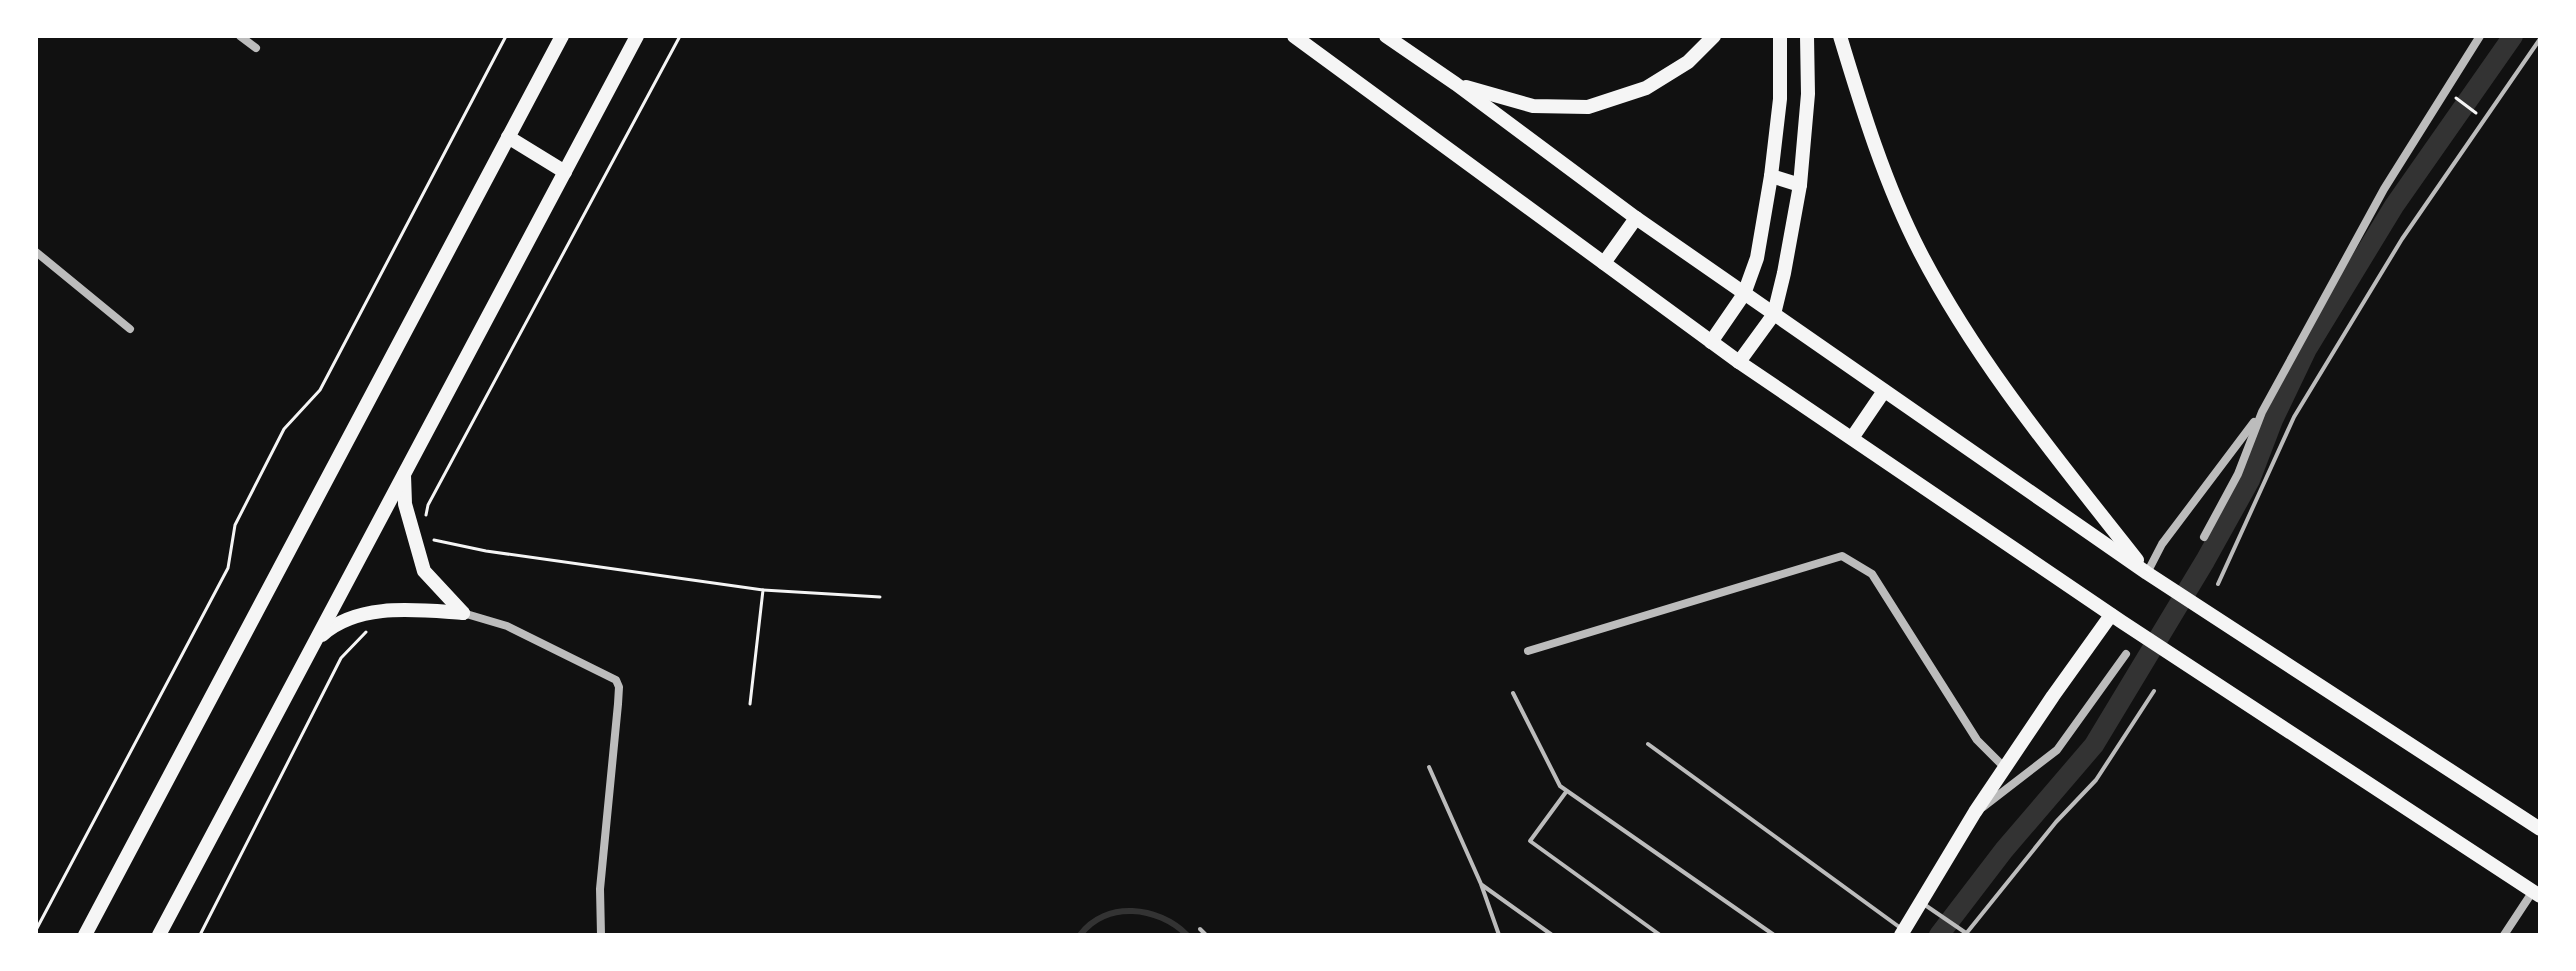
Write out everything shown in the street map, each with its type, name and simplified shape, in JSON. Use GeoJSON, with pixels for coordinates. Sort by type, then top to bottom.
{"type":"FeatureCollection","features":[{"type":"Feature","properties":{"kind":"main road"},"geometry":{"type":"LineString","coordinates":[[85,935],[562,36]]}},
{"type":"Feature","properties":{"kind":"main road"},"geometry":{"type":"LineString","coordinates":[[159,935],[637,36]]}},
{"type":"Feature","properties":{"kind":"main road"},"geometry":{"type":"LineString","coordinates":[[1294,36],[1739,362],[2190,667],[2536,894]]}},
{"type":"Feature","properties":{"kind":"main road"},"geometry":{"type":"LineString","coordinates":[[1386,36],[1636,218],[2149,574],[2540,829]]}},
{"type":"Feature","properties":{"kind":"main road"},"geometry":{"type":"LineString","coordinates":[[1456,84],[1533,106],[1588,107],[1646,88],[1688,62],[1714,36]]}},
{"type":"Feature","properties":{"kind":"main road"},"geometry":{"type":"LineString","coordinates":[[1711,342],[1744,294],[1757,258],[1780,99],[1780,36]]}},
{"type":"Feature","properties":{"kind":"main road"},"geometry":{"type":"LineString","coordinates":[[1739,362],[1774,314],[1800,185],[1808,94],[1807,36]]}},
{"type":"Feature","properties":{"kind":"main road"},"geometry":{"type":"LineString","coordinates":[[1840,36],[1882,161],[1920,252],[1970,336],[2031,426],[2149,574]]}},
{"type":"Feature","properties":{"kind":"main road"},"geometry":{"type":"LineString","coordinates":[[508,137],[565,172]]}},
{"type":"Feature","properties":{"kind":"main road"},"geometry":{"type":"LineString","coordinates":[[1771,176],[1800,185]]}},
{"type":"Feature","properties":{"kind":"main road"},"geometry":{"type":"LineString","coordinates":[[1604,263],[1636,218]]}},
{"type":"Feature","properties":{"kind":"main road"},"geometry":{"type":"LineString","coordinates":[[1852,438],[1884,391]]}},
{"type":"Feature","properties":{"kind":"main road"},"geometry":{"type":"LineString","coordinates":[[404,474],[405,504],[424,571],[463,613]]}},
{"type":"Feature","properties":{"kind":"main road"},"geometry":{"type":"LineString","coordinates":[[316,641],[332,627],[352,617],[405,610],[463,613]]}},
{"type":"Feature","properties":{"kind":"main road"},"geometry":{"type":"LineString","coordinates":[[1902,933],[2005,768],[2117,618]]}},
{"type":"Feature","properties":{"kind":"street"},"geometry":{"type":"LineString","coordinates":[[240,36],[256,48]]}},
{"type":"Feature","properties":{"kind":"street"},"geometry":{"type":"LineString","coordinates":[[2204,537],[2238,474],[2262,412],[2384,189],[2480,36]]}},
{"type":"Feature","properties":{"kind":"street"},"geometry":{"type":"LineString","coordinates":[[36,252],[130,329]]}},
{"type":"Feature","properties":{"kind":"street"},"geometry":{"type":"LineString","coordinates":[[2149,574],[2162,544],[2262,412]]}},
{"type":"Feature","properties":{"kind":"street"},"geometry":{"type":"LineString","coordinates":[[1528,651],[1842,556],[1872,574],[1977,740],[2005,768]]}},
{"type":"Feature","properties":{"kind":"street"},"geometry":{"type":"LineString","coordinates":[[463,613],[507,626],[616,680],[619,687],[600,889],[601,935]]}},
{"type":"Feature","properties":{"kind":"street"},"geometry":{"type":"LineString","coordinates":[[1975,812],[2057,750],[2126,654]]}},
{"type":"Feature","properties":{"kind":"street"},"geometry":{"type":"LineString","coordinates":[[2504,935],[2536,894]]}},
{"type":"Feature","properties":{"kind":"lane"},"geometry":{"type":"LineString","coordinates":[[2218,584],[2294,417],[2402,239],[2540,39]]}},
{"type":"Feature","properties":{"kind":"lane"},"geometry":{"type":"LineString","coordinates":[[1922,902],[1966,934],[2056,822],[2096,780],[2154,691]]}},
{"type":"Feature","properties":{"kind":"lane"},"geometry":{"type":"LineString","coordinates":[[1513,693],[1560,786],[1772,934]]}},
{"type":"Feature","properties":{"kind":"lane"},"geometry":{"type":"LineString","coordinates":[[1648,744],[1902,933]]}},
{"type":"Feature","properties":{"kind":"lane"},"geometry":{"type":"LineString","coordinates":[[1429,767],[1481,884],[1499,935]]}},
{"type":"Feature","properties":{"kind":"lane"},"geometry":{"type":"LineString","coordinates":[[1566,791],[1530,841],[1660,935]]}},
{"type":"Feature","properties":{"kind":"lane"},"geometry":{"type":"LineString","coordinates":[[1481,884],[1552,935]]}},
{"type":"Feature","properties":{"kind":"lane"},"geometry":{"type":"LineString","coordinates":[[1200,929],[1206,935]]}},
{"type":"Feature","properties":{"kind":"path"},"geometry":{"type":"LineString","coordinates":[[36,930],[228,568],[235,525],[284,429],[320,390],[506,36]]}},
{"type":"Feature","properties":{"kind":"path"},"geometry":{"type":"LineString","coordinates":[[426,516],[428,505],[680,36]]}},
{"type":"Feature","properties":{"kind":"path"},"geometry":{"type":"LineString","coordinates":[[2447,92],[2484,119]]}},
{"type":"Feature","properties":{"kind":"path"},"geometry":{"type":"LineString","coordinates":[[414,536],[486,551],[763,590],[880,597]]}},
{"type":"Feature","properties":{"kind":"path"},"geometry":{"type":"LineString","coordinates":[[750,704],[763,590]]}},
{"type":"Feature","properties":{"kind":"path"},"geometry":{"type":"LineString","coordinates":[[200,935],[341,658],[375,625]]}},
{"type":"Feature","properties":{"kind":"waterway"},"geometry":{"type":"LineString","coordinates":[[1939,935],[2004,850],[2094,745],[2250,480],[2273,420],[2307,349],[2394,206],[2513,36]]}},
{"type":"Feature","properties":{"kind":"waterway"},"geometry":{"type":"LineString","coordinates":[[1080,935],[1104,916],[1132,911],[1162,918],[1187,935]]}}]}
